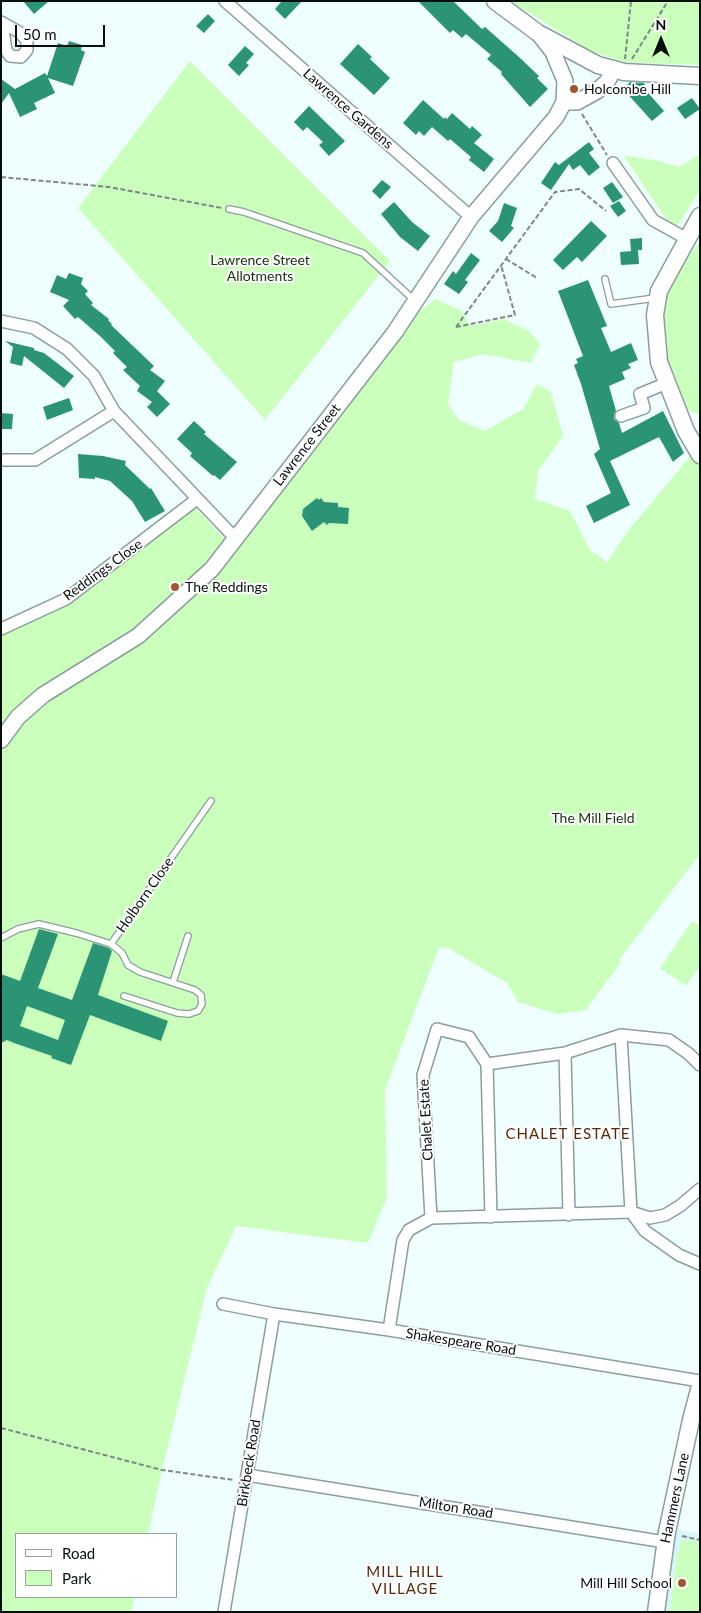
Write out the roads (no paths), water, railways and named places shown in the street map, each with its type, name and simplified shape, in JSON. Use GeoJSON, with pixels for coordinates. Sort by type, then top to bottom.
{"type":"FeatureCollection","features":[{"type":"Feature","properties":{"kind":"main road"},"geometry":{"type":"LineString","coordinates":[[495,1],[538,33],[598,65],[619,70],[700,76]]}},
{"type":"Feature","properties":{"kind":"main road"},"geometry":{"type":"LineString","coordinates":[[700,216],[659,292],[655,315],[659,362],[686,432],[700,455]]}},
{"type":"Feature","properties":{"kind":"main road","name":"Hammers Lane"},"geometry":{"type":"LineString","coordinates":[[656,1612],[666,1537],[695,1421],[700,1386]]}},
{"type":"Feature","properties":{"kind":"street","name":"Lawrence Gardens"},"geometry":{"type":"LineString","coordinates":[[225,1],[471,217]]}},
{"type":"Feature","properties":{"kind":"street"},"geometry":{"type":"LineString","coordinates":[[538,33],[553,52],[565,81],[570,102]]}},
{"type":"Feature","properties":{"kind":"street","name":"Lawrence Street"},"geometry":{"type":"LineString","coordinates":[[1,740],[18,717],[43,695],[138,636],[212,569],[395,332],[471,217],[570,102],[597,91],[619,70]]}},
{"type":"Feature","properties":{"kind":"street"},"geometry":{"type":"LineString","coordinates":[[613,163],[653,220],[687,239]]}},
{"type":"Feature","properties":{"kind":"street"},"geometry":{"type":"LineString","coordinates":[[1,320],[34,328],[67,349],[94,376],[114,411],[235,538]]}},
{"type":"Feature","properties":{"kind":"street"},"geometry":{"type":"LineString","coordinates":[[621,416],[644,408],[640,394],[667,382]]}},
{"type":"Feature","properties":{"kind":"street"},"geometry":{"type":"LineString","coordinates":[[1,460],[35,460],[114,411]]}},
{"type":"Feature","properties":{"kind":"street","name":"Reddings Close"},"geometry":{"type":"LineString","coordinates":[[1,629],[66,599],[197,499]]}},
{"type":"Feature","properties":{"kind":"street","name":"Chalet Estate"},"geometry":{"type":"LineString","coordinates":[[431,1218],[423,1075],[437,1030],[469,1038],[487,1064]]}},
{"type":"Feature","properties":{"kind":"street"},"geometry":{"type":"LineString","coordinates":[[621,1035],[631,1212],[645,1231],[679,1255],[700,1264]]}},
{"type":"Feature","properties":{"kind":"street"},"geometry":{"type":"LineString","coordinates":[[491,1217],[487,1064],[565,1053],[621,1035],[669,1040],[700,1064]]}},
{"type":"Feature","properties":{"kind":"street"},"geometry":{"type":"LineString","coordinates":[[565,1053],[569,1214]]}},
{"type":"Feature","properties":{"kind":"street"},"geometry":{"type":"LineString","coordinates":[[389,1330],[403,1240],[409,1230],[431,1218],[631,1212],[650,1218],[665,1215],[680,1206],[700,1189]]}},
{"type":"Feature","properties":{"kind":"street","name":"Shakespeare Road"},"geometry":{"type":"LineString","coordinates":[[222,1304],[274,1314],[389,1330],[700,1381]]}},
{"type":"Feature","properties":{"kind":"street","name":"Birkbeck Road"},"geometry":{"type":"LineString","coordinates":[[224,1612],[274,1314]]}},
{"type":"Feature","properties":{"kind":"street","name":"Milton Road"},"geometry":{"type":"LineString","coordinates":[[246,1478],[666,1537]]}},
{"type":"Feature","properties":{"kind":"lane"},"geometry":{"type":"LineString","coordinates":[[229,209],[244,212],[363,253],[415,301]]}},
{"type":"Feature","properties":{"kind":"lane"},"geometry":{"type":"LineString","coordinates":[[605,279],[611,304],[657,298]]}},
{"type":"Feature","properties":{"kind":"lane","name":"Holborn Close"},"geometry":{"type":"LineString","coordinates":[[1,938],[18,929],[39,924],[111,944],[211,801]]}},
{"type":"Feature","properties":{"kind":"lane"},"geometry":{"type":"LineString","coordinates":[[173,982],[188,936]]}},
{"type":"Feature","properties":{"kind":"lane"},"geometry":{"type":"LineString","coordinates":[[111,944],[122,953],[128,965],[140,972],[195,990],[201,995],[202,1004],[198,1011],[189,1014],[177,1013],[124,996]]}},
{"type":"Feature","properties":{"kind":"place","name":"Holcombe Hill"},"geometry":{"type":"Point","coordinates":[574,89]}},
{"type":"Feature","properties":{"kind":"place","name":"The Reddings"},"geometry":{"type":"Point","coordinates":[175,587]}},
{"type":"Feature","properties":{"kind":"place","name":"Mill Hill School"},"geometry":{"type":"Point","coordinates":[682,1583]}},
{"type":"Feature","properties":{"kind":"district","name":"CHALET ESTATE"},"geometry":{"type":"Point","coordinates":[568,1134]}},
{"type":"Feature","properties":{"kind":"district","name":"MILL HILL VILLAGE"},"geometry":{"type":"Point","coordinates":[405,1580]}},
{"type":"Feature","properties":{"kind":"park label","name":"Lawrence Street Allotments"},"geometry":{"type":"Point","coordinates":[260,268]}},
{"type":"Feature","properties":{"kind":"park label","name":"The Mill Field"},"geometry":{"type":"Point","coordinates":[593,818]}}]}
